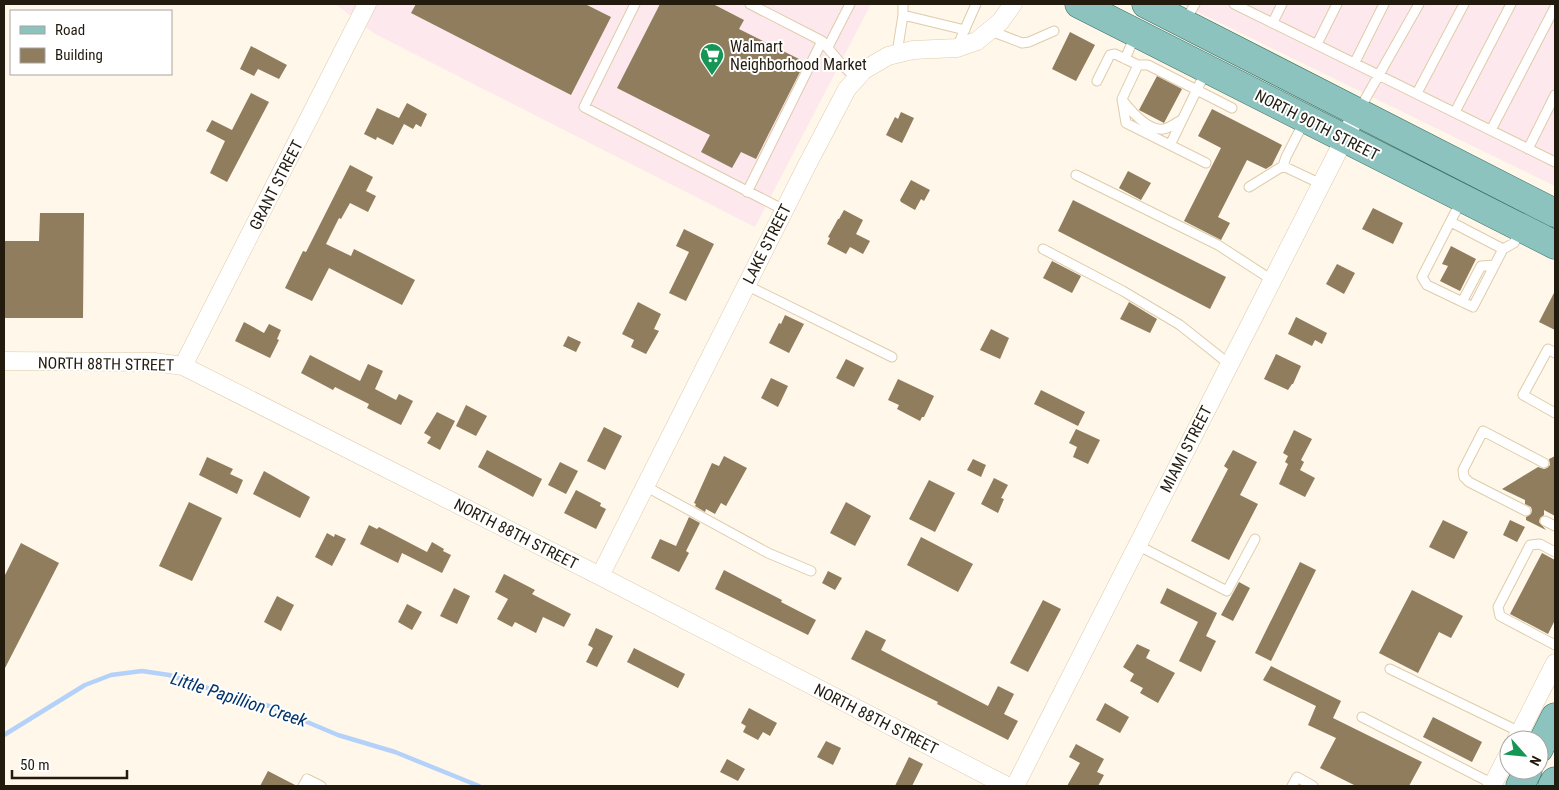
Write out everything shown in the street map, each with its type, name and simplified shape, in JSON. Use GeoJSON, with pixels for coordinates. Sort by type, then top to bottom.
{"type":"FeatureCollection","features":[{"type":"Feature","properties":{"kind":"main road","name":"NORTH 90TH STREET"},"geometry":{"type":"LineString","coordinates":[[1079,4],[1136,34],[1202,79],[1306,120],[1345,138],[1457,210],[1521,228],[1555,245]]}},
{"type":"Feature","properties":{"kind":"main road","name":"NORTH 90TH STREET"},"geometry":{"type":"LineString","coordinates":[[1146,4],[1190,13],[1358,112],[1555,213]]}},
{"type":"Feature","properties":{"kind":"main road"},"geometry":{"type":"LineString","coordinates":[[1538,730],[1555,717]]}},
{"type":"Feature","properties":{"kind":"main road"},"geometry":{"type":"LineString","coordinates":[[1552,786],[1555,781]]}},
{"type":"Feature","properties":{"kind":"street","name":"GRANT STREET"},"geometry":{"type":"LineString","coordinates":[[183,366],[368,4]]}},
{"type":"Feature","properties":{"kind":"street","name":"LAKE STREET"},"geometry":{"type":"LineString","coordinates":[[600,576],[847,89],[856,78],[878,61],[897,53],[913,50],[957,48],[977,40],[991,31],[1013,4]]}},
{"type":"Feature","properties":{"kind":"street","name":"MIAMI STREET"},"geometry":{"type":"LineString","coordinates":[[1015,786],[1358,112]]}},
{"type":"Feature","properties":{"kind":"street","name":"NORTH 88TH STREET"},"geometry":{"type":"LineString","coordinates":[[4,361],[154,362],[183,366],[600,576],[1007,786]]}},
{"type":"Feature","properties":{"kind":"street"},"geometry":{"type":"LineString","coordinates":[[1529,730],[1555,663]]}},
{"type":"Feature","properties":{"kind":"street"},"geometry":{"type":"LineString","coordinates":[[1493,785],[1499,773]]}},
{"type":"Feature","properties":{"kind":"lane"},"geometry":{"type":"LineString","coordinates":[[635,4],[584,108],[784,210]]}},
{"type":"Feature","properties":{"kind":"lane"},"geometry":{"type":"LineString","coordinates":[[750,4],[825,44],[842,65],[856,78]]}},
{"type":"Feature","properties":{"kind":"lane"},"geometry":{"type":"LineString","coordinates":[[746,192],[825,44],[850,4]]}},
{"type":"Feature","properties":{"kind":"lane"},"geometry":{"type":"LineString","coordinates":[[897,53],[903,4]]}},
{"type":"Feature","properties":{"kind":"lane"},"geometry":{"type":"LineString","coordinates":[[957,48],[976,4]]}},
{"type":"Feature","properties":{"kind":"lane"},"geometry":{"type":"LineString","coordinates":[[1234,4],[1380,74],[1555,162]]}},
{"type":"Feature","properties":{"kind":"lane"},"geometry":{"type":"LineString","coordinates":[[1273,22],[1282,4]]}},
{"type":"Feature","properties":{"kind":"lane"},"geometry":{"type":"LineString","coordinates":[[1317,44],[1336,4]]}},
{"type":"Feature","properties":{"kind":"lane"},"geometry":{"type":"LineString","coordinates":[[1355,62],[1384,4]]}},
{"type":"Feature","properties":{"kind":"lane"},"geometry":{"type":"LineString","coordinates":[[1358,112],[1419,4]]}},
{"type":"Feature","properties":{"kind":"lane"},"geometry":{"type":"LineString","coordinates":[[1417,93],[1464,4]]}},
{"type":"Feature","properties":{"kind":"lane"},"geometry":{"type":"LineString","coordinates":[[1454,112],[1511,4]]}},
{"type":"Feature","properties":{"kind":"lane"},"geometry":{"type":"LineString","coordinates":[[1491,130],[1555,7]]}},
{"type":"Feature","properties":{"kind":"lane"},"geometry":{"type":"LineString","coordinates":[[903,15],[965,30]]}},
{"type":"Feature","properties":{"kind":"lane"},"geometry":{"type":"LineString","coordinates":[[991,31],[1022,43],[1029,42],[1054,31]]}},
{"type":"Feature","properties":{"kind":"lane"},"geometry":{"type":"LineString","coordinates":[[1125,59],[1136,34]]}},
{"type":"Feature","properties":{"kind":"lane"},"geometry":{"type":"LineString","coordinates":[[1097,81],[1110,55],[1115,54],[1138,66],[1148,65],[1202,79],[1232,108]]}},
{"type":"Feature","properties":{"kind":"lane"},"geometry":{"type":"LineString","coordinates":[[1138,66],[1122,99],[1126,123],[1206,163]]}},
{"type":"Feature","properties":{"kind":"lane"},"geometry":{"type":"LineString","coordinates":[[1170,144],[1202,79]]}},
{"type":"Feature","properties":{"kind":"lane"},"geometry":{"type":"LineString","coordinates":[[1528,148],[1555,95]]}},
{"type":"Feature","properties":{"kind":"lane"},"geometry":{"type":"LineString","coordinates":[[1122,99],[1136,118],[1154,127],[1163,130],[1181,120]]}},
{"type":"Feature","properties":{"kind":"lane"},"geometry":{"type":"LineString","coordinates":[[1249,187],[1283,166],[1306,120]]}},
{"type":"Feature","properties":{"kind":"lane"},"geometry":{"type":"LineString","coordinates":[[1283,166],[1320,184]]}},
{"type":"Feature","properties":{"kind":"lane"},"geometry":{"type":"LineString","coordinates":[[1076,175],[1218,245],[1272,280]]}},
{"type":"Feature","properties":{"kind":"lane"},"geometry":{"type":"LineString","coordinates":[[1503,249],[1457,210],[1422,277],[1427,285],[1462,302],[1480,266],[1495,264],[1503,249],[1514,243],[1521,228]]}},
{"type":"Feature","properties":{"kind":"lane"},"geometry":{"type":"LineString","coordinates":[[1043,249],[1123,290],[1180,325],[1229,364]]}},
{"type":"Feature","properties":{"kind":"lane"},"geometry":{"type":"LineString","coordinates":[[746,285],[849,338],[892,357]]}},
{"type":"Feature","properties":{"kind":"lane"},"geometry":{"type":"LineString","coordinates":[[1555,353],[1548,349],[1523,395],[1555,413]]}},
{"type":"Feature","properties":{"kind":"lane"},"geometry":{"type":"LineString","coordinates":[[1526,511],[1469,482],[1464,477],[1463,470],[1483,431],[1544,463]]}},
{"type":"Feature","properties":{"kind":"lane"},"geometry":{"type":"LineString","coordinates":[[645,486],[768,553],[811,571]]}},
{"type":"Feature","properties":{"kind":"lane"},"geometry":{"type":"LineString","coordinates":[[1545,521],[1555,526]]}},
{"type":"Feature","properties":{"kind":"lane"},"geometry":{"type":"LineString","coordinates":[[1137,545],[1228,591],[1255,539]]}},
{"type":"Feature","properties":{"kind":"lane"},"geometry":{"type":"LineString","coordinates":[[1555,552],[1540,544],[1530,545],[1498,607],[1500,616],[1555,644]]}},
{"type":"Feature","properties":{"kind":"lane"},"geometry":{"type":"LineString","coordinates":[[1390,669],[1506,730]]}},
{"type":"Feature","properties":{"kind":"lane"},"geometry":{"type":"LineString","coordinates":[[1362,717],[1493,785]]}},
{"type":"Feature","properties":{"kind":"lane"},"geometry":{"type":"LineString","coordinates":[[1292,786],[1296,777],[1313,786]]}},
{"type":"Feature","properties":{"kind":"lane"},"geometry":{"type":"LineString","coordinates":[[303,786],[307,779],[321,786]]}},
{"type":"Feature","properties":{"kind":"shaded area"},"geometry":{"type":"Polygon","coordinates":[[[335,4],[871,4],[755,227],[375,34],[335,4]]]}},
{"type":"Feature","properties":{"kind":"shaded area"},"geometry":{"type":"Polygon","coordinates":[[[1181,4],[1555,4],[1555,186],[1181,4]]]}},
{"type":"Feature","properties":{"kind":"building"},"geometry":{"type":"Polygon","coordinates":[[[416,4],[585,4],[611,17],[571,95],[411,13],[416,4]]]}},
{"type":"Feature","properties":{"kind":"building","name":"Walmart Neighborhood Market"},"geometry":{"type":"Polygon","coordinates":[[[660,4],[713,4],[744,20],[739,29],[805,62],[756,159],[741,152],[732,168],[701,152],[710,135],[617,88],[660,4]]]}},
{"type":"Feature","properties":{"kind":"building"},"geometry":{"type":"Polygon","coordinates":[[[1070,32],[1095,45],[1076,81],[1052,69],[1070,32]]]}},
{"type":"Feature","properties":{"kind":"building"},"geometry":{"type":"Polygon","coordinates":[[[251,46],[287,65],[279,79],[258,69],[254,76],[240,69],[251,46]]]}},
{"type":"Feature","properties":{"kind":"building"},"geometry":{"type":"Polygon","coordinates":[[[1157,76],[1182,89],[1164,123],[1139,110],[1157,76]]]}},
{"type":"Feature","properties":{"kind":"building"},"geometry":{"type":"Polygon","coordinates":[[[251,93],[269,102],[227,182],[210,173],[225,141],[206,131],[212,120],[232,130],[251,93]]]}},
{"type":"Feature","properties":{"kind":"building"},"geometry":{"type":"Polygon","coordinates":[[[407,103],[427,114],[421,127],[416,124],[413,129],[404,124],[393,145],[377,137],[376,140],[364,134],[377,108],[399,118],[407,103]]]}},
{"type":"Feature","properties":{"kind":"building"},"geometry":{"type":"Polygon","coordinates":[[[1212,109],[1282,145],[1272,165],[1266,169],[1247,160],[1218,217],[1230,223],[1221,240],[1184,221],[1221,148],[1198,136],[1212,109]]]}},
{"type":"Feature","properties":{"kind":"building"},"geometry":{"type":"Polygon","coordinates":[[[901,112],[914,118],[902,143],[886,135],[895,117],[898,119],[901,112]]]}},
{"type":"Feature","properties":{"kind":"building"},"geometry":{"type":"Polygon","coordinates":[[[350,165],[373,177],[366,191],[376,196],[368,212],[350,203],[341,219],[339,218],[326,244],[351,256],[354,249],[415,280],[402,305],[329,268],[312,301],[285,288],[303,251],[306,252],[350,165]]]}},
{"type":"Feature","properties":{"kind":"building"},"geometry":{"type":"Polygon","coordinates":[[[1128,171],[1151,183],[1141,200],[1119,188],[1128,171]]]}},
{"type":"Feature","properties":{"kind":"building"},"geometry":{"type":"Polygon","coordinates":[[[911,180],[930,190],[924,201],[921,199],[915,210],[900,200],[911,180]]]}},
{"type":"Feature","properties":{"kind":"building"},"geometry":{"type":"Polygon","coordinates":[[[1073,200],[1226,277],[1210,309],[1058,231],[1073,200]]]}},
{"type":"Feature","properties":{"kind":"building"},"geometry":{"type":"Polygon","coordinates":[[[1373,208],[1403,223],[1393,244],[1362,229],[1373,208]]]}},
{"type":"Feature","properties":{"kind":"building"},"geometry":{"type":"Polygon","coordinates":[[[844,210],[863,220],[856,234],[870,241],[863,254],[850,247],[846,254],[827,244],[830,238],[828,237],[844,210]]]}},
{"type":"Feature","properties":{"kind":"building"},"geometry":{"type":"Polygon","coordinates":[[[40,213],[84,213],[83,318],[4,318],[4,241],[39,241],[40,213]]]}},
{"type":"Feature","properties":{"kind":"building"},"geometry":{"type":"Polygon","coordinates":[[[684,229],[714,244],[686,301],[669,293],[689,252],[676,246],[684,229]]]}},
{"type":"Feature","properties":{"kind":"building"},"geometry":{"type":"Polygon","coordinates":[[[1451,246],[1476,259],[1460,291],[1440,281],[1448,266],[1442,264],[1451,246]]]}},
{"type":"Feature","properties":{"kind":"building"},"geometry":{"type":"Polygon","coordinates":[[[1052,261],[1081,276],[1072,293],[1043,278],[1052,261]]]}},
{"type":"Feature","properties":{"kind":"building"},"geometry":{"type":"Polygon","coordinates":[[[1337,264],[1355,273],[1344,294],[1326,284],[1337,264]]]}},
{"type":"Feature","properties":{"kind":"building"},"geometry":{"type":"Polygon","coordinates":[[[1555,291],[1555,330],[1539,322],[1555,291]]]}},
{"type":"Feature","properties":{"kind":"building"},"geometry":{"type":"Polygon","coordinates":[[[638,302],[661,314],[654,329],[659,331],[646,354],[631,347],[634,340],[622,334],[638,302]]]}},
{"type":"Feature","properties":{"kind":"building"},"geometry":{"type":"Polygon","coordinates":[[[1129,302],[1157,319],[1150,333],[1120,319],[1129,302]]]}},
{"type":"Feature","properties":{"kind":"building"},"geometry":{"type":"Polygon","coordinates":[[[785,315],[804,324],[789,353],[769,343],[785,315]]]}},
{"type":"Feature","properties":{"kind":"building"},"geometry":{"type":"Polygon","coordinates":[[[1296,317],[1327,333],[1322,344],[1315,340],[1312,346],[1288,334],[1296,317]]]}},
{"type":"Feature","properties":{"kind":"building"},"geometry":{"type":"Polygon","coordinates":[[[244,322],[264,333],[269,324],[281,330],[277,339],[279,340],[270,358],[235,341],[244,322]]]}},
{"type":"Feature","properties":{"kind":"building"},"geometry":{"type":"Polygon","coordinates":[[[991,329],[1009,338],[1000,359],[980,350],[991,329]]]}},
{"type":"Feature","properties":{"kind":"building"},"geometry":{"type":"Polygon","coordinates":[[[568,336],[581,342],[576,352],[563,346],[568,336]]]}},
{"type":"Feature","properties":{"kind":"building"},"geometry":{"type":"Polygon","coordinates":[[[1276,354],[1301,366],[1293,384],[1288,390],[1264,379],[1276,354]]]}},
{"type":"Feature","properties":{"kind":"building"},"geometry":{"type":"Polygon","coordinates":[[[310,355],[360,381],[368,364],[383,371],[375,389],[396,400],[399,394],[413,401],[401,425],[367,408],[369,404],[335,387],[333,390],[301,373],[310,355]]]}},
{"type":"Feature","properties":{"kind":"building"},"geometry":{"type":"Polygon","coordinates":[[[846,359],[864,368],[854,387],[836,378],[846,359]]]}},
{"type":"Feature","properties":{"kind":"building"},"geometry":{"type":"Polygon","coordinates":[[[771,378],[788,386],[778,407],[761,398],[771,378]]]}},
{"type":"Feature","properties":{"kind":"building"},"geometry":{"type":"Polygon","coordinates":[[[898,379],[934,396],[924,417],[920,421],[897,409],[899,405],[888,400],[898,379]]]}},
{"type":"Feature","properties":{"kind":"building"},"geometry":{"type":"Polygon","coordinates":[[[1041,390],[1085,412],[1078,426],[1034,404],[1041,390]]]}},
{"type":"Feature","properties":{"kind":"building"},"geometry":{"type":"Polygon","coordinates":[[[466,405],[487,416],[476,436],[456,426],[466,405]]]}},
{"type":"Feature","properties":{"kind":"building"},"geometry":{"type":"Polygon","coordinates":[[[437,412],[455,421],[440,450],[427,443],[431,437],[424,433],[437,412]]]}},
{"type":"Feature","properties":{"kind":"building"},"geometry":{"type":"Polygon","coordinates":[[[604,427],[622,436],[605,470],[587,461],[604,427]]]}},
{"type":"Feature","properties":{"kind":"building"},"geometry":{"type":"Polygon","coordinates":[[[1076,429],[1100,440],[1088,464],[1073,457],[1077,447],[1069,443],[1076,429]]]}},
{"type":"Feature","properties":{"kind":"building"},"geometry":{"type":"Polygon","coordinates":[[[1294,430],[1312,439],[1301,460],[1304,462],[1300,470],[1315,478],[1305,497],[1279,484],[1288,464],[1285,462],[1288,456],[1283,453],[1294,430]]]}},
{"type":"Feature","properties":{"kind":"building"},"geometry":{"type":"Polygon","coordinates":[[[487,450],[542,479],[533,497],[478,467],[487,450]]]}},
{"type":"Feature","properties":{"kind":"building"},"geometry":{"type":"Polygon","coordinates":[[[1233,450],[1257,462],[1240,495],[1258,504],[1229,560],[1191,541],[1228,469],[1224,466],[1233,450]]]}},
{"type":"Feature","properties":{"kind":"building"},"geometry":{"type":"Polygon","coordinates":[[[724,456],[747,468],[726,506],[721,503],[715,514],[706,509],[705,512],[695,506],[696,504],[694,503],[712,463],[719,466],[724,456]]]}},
{"type":"Feature","properties":{"kind":"building"},"geometry":{"type":"Polygon","coordinates":[[[1555,456],[1555,516],[1544,510],[1544,515],[1540,518],[1539,522],[1546,530],[1526,520],[1526,517],[1531,514],[1532,510],[1531,507],[1525,504],[1525,500],[1502,489],[1538,467],[1547,468],[1550,465],[1549,459],[1555,456]]]}},
{"type":"Feature","properties":{"kind":"building"},"geometry":{"type":"Polygon","coordinates":[[[207,457],[233,469],[230,474],[243,480],[237,494],[199,475],[207,457]]]}},
{"type":"Feature","properties":{"kind":"building"},"geometry":{"type":"Polygon","coordinates":[[[973,459],[986,465],[981,477],[967,470],[973,459]]]}},
{"type":"Feature","properties":{"kind":"building"},"geometry":{"type":"Polygon","coordinates":[[[560,462],[578,471],[566,494],[548,485],[560,462]]]}},
{"type":"Feature","properties":{"kind":"building"},"geometry":{"type":"Polygon","coordinates":[[[264,471],[310,497],[300,518],[253,494],[264,471]]]}},
{"type":"Feature","properties":{"kind":"building"},"geometry":{"type":"Polygon","coordinates":[[[994,478],[1008,485],[1001,498],[1004,499],[998,513],[981,504],[994,478]]]}},
{"type":"Feature","properties":{"kind":"building"},"geometry":{"type":"Polygon","coordinates":[[[929,480],[955,493],[935,532],[909,519],[929,480]]]}},
{"type":"Feature","properties":{"kind":"building"},"geometry":{"type":"Polygon","coordinates":[[[576,490],[601,503],[600,506],[606,509],[596,529],[564,513],[576,490]]]}},
{"type":"Feature","properties":{"kind":"building"},"geometry":{"type":"Polygon","coordinates":[[[189,502],[222,518],[192,581],[159,566],[189,502]]]}},
{"type":"Feature","properties":{"kind":"building"},"geometry":{"type":"Polygon","coordinates":[[[846,502],[871,516],[855,546],[830,533],[846,502]]]}},
{"type":"Feature","properties":{"kind":"building"},"geometry":{"type":"Polygon","coordinates":[[[689,517],[700,523],[686,551],[689,553],[679,572],[651,558],[660,539],[676,546],[689,517]]]}},
{"type":"Feature","properties":{"kind":"building"},"geometry":{"type":"Polygon","coordinates":[[[1443,520],[1468,532],[1454,559],[1429,547],[1443,520]]]}},
{"type":"Feature","properties":{"kind":"building"},"geometry":{"type":"Polygon","coordinates":[[[1510,520],[1525,527],[1517,542],[1503,535],[1510,520]]]}},
{"type":"Feature","properties":{"kind":"building"},"geometry":{"type":"Polygon","coordinates":[[[369,525],[377,529],[379,527],[427,552],[432,542],[444,549],[443,551],[451,555],[442,573],[402,553],[398,563],[360,544],[369,525]]]}},
{"type":"Feature","properties":{"kind":"building"},"geometry":{"type":"Polygon","coordinates":[[[327,533],[334,537],[335,534],[346,539],[332,566],[315,557],[327,533]]]}},
{"type":"Feature","properties":{"kind":"building"},"geometry":{"type":"Polygon","coordinates":[[[921,537],[973,564],[958,592],[907,565],[921,537]]]}},
{"type":"Feature","properties":{"kind":"building"},"geometry":{"type":"Polygon","coordinates":[[[21,543],[59,563],[4,670],[4,577],[21,543]]]}},
{"type":"Feature","properties":{"kind":"building"},"geometry":{"type":"Polygon","coordinates":[[[1542,553],[1555,560],[1555,620],[1548,634],[1510,614],[1542,553]]]}},
{"type":"Feature","properties":{"kind":"building"},"geometry":{"type":"Polygon","coordinates":[[[1300,562],[1316,570],[1271,661],[1255,653],[1300,562]]]}},
{"type":"Feature","properties":{"kind":"building"},"geometry":{"type":"Polygon","coordinates":[[[724,570],[816,620],[808,635],[715,589],[724,570]]]}},
{"type":"Feature","properties":{"kind":"building"},"geometry":{"type":"Polygon","coordinates":[[[828,571],[842,578],[835,590],[822,583],[828,571]]]}},
{"type":"Feature","properties":{"kind":"building"},"geometry":{"type":"Polygon","coordinates":[[[504,574],[535,590],[532,594],[571,614],[564,627],[543,617],[536,633],[515,622],[512,627],[497,619],[508,599],[495,592],[504,574]]]}},
{"type":"Feature","properties":{"kind":"building"},"geometry":{"type":"Polygon","coordinates":[[[1239,582],[1250,588],[1233,621],[1221,615],[1239,582]]]}},
{"type":"Feature","properties":{"kind":"building"},"geometry":{"type":"Polygon","coordinates":[[[454,588],[470,596],[457,624],[440,616],[454,588]]]}},
{"type":"Feature","properties":{"kind":"building"},"geometry":{"type":"Polygon","coordinates":[[[1167,588],[1217,613],[1206,636],[1216,641],[1201,672],[1179,661],[1198,622],[1160,603],[1167,588]]]}},
{"type":"Feature","properties":{"kind":"building"},"geometry":{"type":"Polygon","coordinates":[[[1412,590],[1463,616],[1451,638],[1439,632],[1418,673],[1379,653],[1412,590]]]}},
{"type":"Feature","properties":{"kind":"building"},"geometry":{"type":"Polygon","coordinates":[[[277,596],[294,605],[281,631],[264,622],[277,596]]]}},
{"type":"Feature","properties":{"kind":"building"},"geometry":{"type":"Polygon","coordinates":[[[1043,600],[1061,609],[1028,672],[1010,663],[1043,600]]]}},
{"type":"Feature","properties":{"kind":"building"},"geometry":{"type":"Polygon","coordinates":[[[407,604],[422,612],[412,630],[398,622],[407,604]]]}},
{"type":"Feature","properties":{"kind":"building"},"geometry":{"type":"Polygon","coordinates":[[[596,628],[613,636],[597,667],[586,662],[593,648],[588,645],[596,628]]]}},
{"type":"Feature","properties":{"kind":"building"},"geometry":{"type":"Polygon","coordinates":[[[866,630],[886,640],[881,650],[988,706],[998,686],[1014,694],[1004,714],[1018,721],[1008,740],[937,704],[938,702],[851,659],[866,630]]]}},
{"type":"Feature","properties":{"kind":"building"},"geometry":{"type":"Polygon","coordinates":[[[1137,644],[1150,650],[1146,658],[1175,673],[1158,703],[1140,693],[1143,688],[1130,681],[1134,674],[1123,667],[1137,644]]]}},
{"type":"Feature","properties":{"kind":"building"},"geometry":{"type":"Polygon","coordinates":[[[634,648],[685,674],[678,688],[627,662],[634,648]]]}},
{"type":"Feature","properties":{"kind":"building"},"geometry":{"type":"Polygon","coordinates":[[[1271,666],[1341,701],[1333,718],[1422,762],[1409,786],[1356,786],[1320,768],[1336,738],[1308,725],[1316,706],[1263,680],[1271,666]]]}},
{"type":"Feature","properties":{"kind":"building"},"geometry":{"type":"Polygon","coordinates":[[[1105,703],[1129,717],[1120,733],[1096,720],[1105,703]]]}},
{"type":"Feature","properties":{"kind":"building"},"geometry":{"type":"Polygon","coordinates":[[[749,708],[777,723],[770,736],[763,732],[758,740],[743,732],[746,726],[741,723],[749,708]]]}},
{"type":"Feature","properties":{"kind":"building"},"geometry":{"type":"Polygon","coordinates":[[[1433,717],[1482,742],[1472,762],[1423,737],[1433,717]]]}},
{"type":"Feature","properties":{"kind":"building"},"geometry":{"type":"Polygon","coordinates":[[[826,741],[841,748],[833,765],[817,757],[826,741]]]}},
{"type":"Feature","properties":{"kind":"building"},"geometry":{"type":"Polygon","coordinates":[[[1076,744],[1104,759],[1097,772],[1104,775],[1098,786],[1067,786],[1080,763],[1069,757],[1076,744]]]}},
{"type":"Feature","properties":{"kind":"building"},"geometry":{"type":"Polygon","coordinates":[[[909,757],[923,764],[912,786],[895,786],[909,757]]]}},
{"type":"Feature","properties":{"kind":"building"},"geometry":{"type":"Polygon","coordinates":[[[727,759],[745,769],[738,781],[720,772],[727,759]]]}},
{"type":"Feature","properties":{"kind":"building"},"geometry":{"type":"Polygon","coordinates":[[[268,771],[297,786],[260,786],[268,771]]]}},
{"type":"Feature","properties":{"kind":"waterway","name":"Little Papillion Creek"},"geometry":{"type":"LineString","coordinates":[[4,735],[85,685],[111,675],[142,671],[169,675],[269,706],[338,735],[395,752],[479,786]]}},
{"type":"Feature","properties":{"kind":"place","name":"Walmart Neighborhood Market"},"geometry":{"type":"Point","coordinates":[712,76]}}]}
